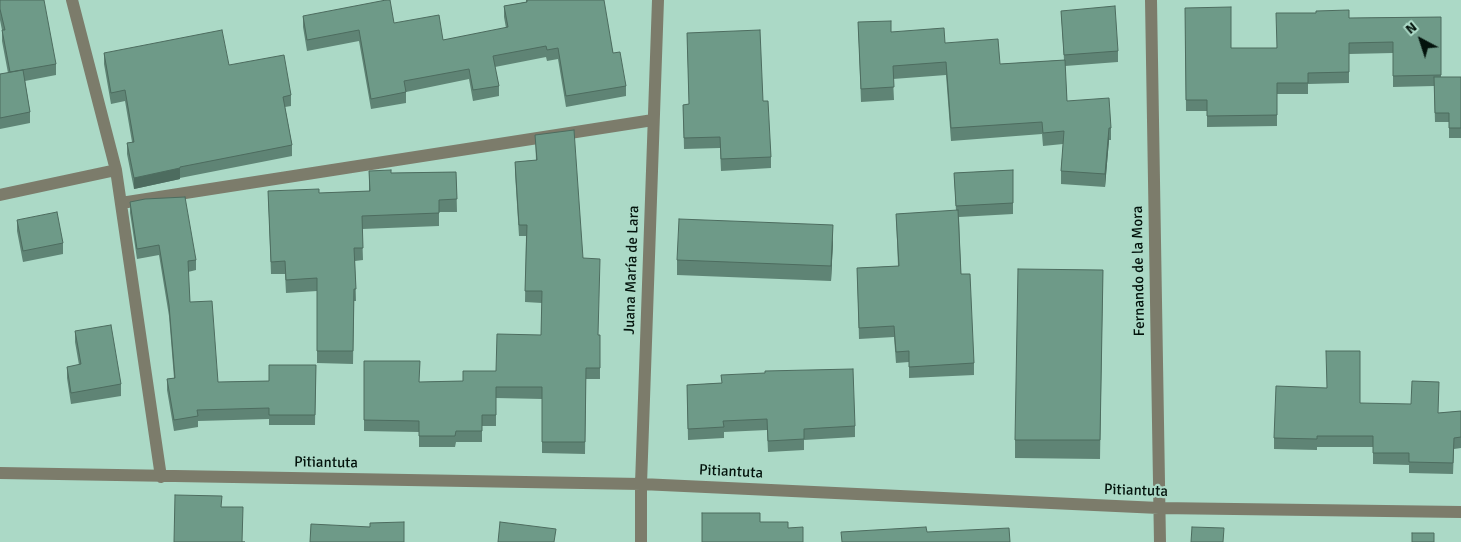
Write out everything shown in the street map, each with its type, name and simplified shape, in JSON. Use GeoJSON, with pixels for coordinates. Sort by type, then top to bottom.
{"type":"FeatureCollection","features":[{"type":"Feature","properties":{"kind":"street"},"geometry":{"type":"LineString","coordinates":[[72,0],[116,170],[161,476]]}},
{"type":"Feature","properties":{"kind":"street","name":"Juana María de Lara"},"geometry":{"type":"LineString","coordinates":[[641,542],[641,484],[658,0]]}},
{"type":"Feature","properties":{"kind":"street","name":"Fernando de la Mora"},"geometry":{"type":"LineString","coordinates":[[1151,0],[1160,542]]}},
{"type":"Feature","properties":{"kind":"street"},"geometry":{"type":"LineString","coordinates":[[121,203],[654,120]]}},
{"type":"Feature","properties":{"kind":"street"},"geometry":{"type":"LineString","coordinates":[[0,195],[116,170]]}},
{"type":"Feature","properties":{"kind":"street","name":"Pitiantuta"},"geometry":{"type":"LineString","coordinates":[[0,473],[641,484],[1159,508],[1461,512]]}},
{"type":"Feature","properties":{"kind":"building"},"geometry":{"type":"Polygon","coordinates":[[[0,0],[44,0],[56,64],[10,72],[2,30],[5,30],[0,0]]]}},
{"type":"Feature","properties":{"kind":"building"},"geometry":{"type":"Polygon","coordinates":[[[390,0],[394,23],[439,15],[443,40],[508,27],[504,6],[527,2],[527,0],[604,0],[613,53],[620,52],[626,86],[566,96],[558,48],[547,50],[546,46],[493,56],[499,86],[473,90],[469,69],[404,81],[406,92],[371,99],[359,30],[307,40],[303,16],[390,0]]]}},
{"type":"Feature","properties":{"kind":"building"},"geometry":{"type":"Polygon","coordinates":[[[1115,6],[1118,51],[1064,55],[1061,11],[1115,6]]]}},
{"type":"Feature","properties":{"kind":"building"},"geometry":{"type":"Polygon","coordinates":[[[1231,7],[1231,48],[1277,48],[1276,13],[1316,13],[1316,11],[1349,10],[1349,18],[1441,17],[1441,75],[1393,76],[1393,42],[1349,43],[1349,72],[1308,73],[1308,83],[1277,83],[1277,115],[1207,116],[1207,100],[1186,100],[1185,8],[1231,7]]]}},
{"type":"Feature","properties":{"kind":"building"},"geometry":{"type":"Polygon","coordinates":[[[891,21],[891,32],[944,28],[945,43],[998,39],[1000,64],[1065,60],[1067,101],[1109,98],[1111,128],[1109,128],[1105,174],[1061,171],[1064,131],[1043,133],[1042,122],[951,128],[946,62],[893,66],[894,87],[861,89],[858,22],[891,21]]]}},
{"type":"Feature","properties":{"kind":"building"},"geometry":{"type":"Polygon","coordinates":[[[222,30],[229,65],[284,55],[291,95],[283,97],[292,145],[134,178],[127,143],[134,142],[125,90],[111,93],[104,53],[222,30]]]}},
{"type":"Feature","properties":{"kind":"building"},"geometry":{"type":"Polygon","coordinates":[[[760,30],[763,101],[768,101],[771,157],[721,159],[720,137],[684,138],[683,105],[689,104],[687,33],[760,30]]]}},
{"type":"Feature","properties":{"kind":"building"},"geometry":{"type":"Polygon","coordinates":[[[23,70],[30,112],[0,118],[0,74],[23,70]]]}},
{"type":"Feature","properties":{"kind":"building"},"geometry":{"type":"Polygon","coordinates":[[[1434,77],[1461,77],[1461,128],[1449,128],[1449,113],[1435,113],[1434,77]]]}},
{"type":"Feature","properties":{"kind":"building"},"geometry":{"type":"Polygon","coordinates":[[[574,130],[583,258],[600,259],[598,335],[600,335],[600,368],[586,368],[585,442],[542,442],[542,387],[496,387],[496,415],[482,415],[482,431],[456,431],[455,436],[419,436],[419,421],[364,420],[364,361],[420,361],[419,382],[463,381],[463,371],[496,371],[497,334],[541,335],[542,291],[525,291],[527,225],[519,225],[515,162],[537,160],[535,135],[574,130]]]}},
{"type":"Feature","properties":{"kind":"building"},"geometry":{"type":"Polygon","coordinates":[[[391,170],[391,173],[456,172],[457,199],[439,200],[439,213],[362,216],[363,248],[354,248],[356,289],[354,289],[353,351],[317,351],[317,278],[286,280],[285,261],[271,262],[268,191],[319,189],[319,193],[370,191],[369,171],[391,170]]]}},
{"type":"Feature","properties":{"kind":"building"},"geometry":{"type":"Polygon","coordinates":[[[1013,170],[1013,203],[956,206],[954,173],[1013,170]]]}},
{"type":"Feature","properties":{"kind":"building"},"geometry":{"type":"Polygon","coordinates":[[[185,197],[196,260],[188,261],[190,302],[212,301],[218,382],[269,381],[269,365],[316,365],[315,415],[269,415],[269,408],[197,410],[198,416],[174,420],[167,379],[175,378],[169,305],[159,245],[137,249],[130,202],[145,199],[185,197]]]}},
{"type":"Feature","properties":{"kind":"building"},"geometry":{"type":"Polygon","coordinates":[[[958,210],[961,274],[970,274],[974,363],[909,367],[909,351],[896,352],[894,326],[859,328],[857,268],[899,266],[896,214],[958,210]]]}},
{"type":"Feature","properties":{"kind":"building"},"geometry":{"type":"Polygon","coordinates":[[[57,212],[63,243],[23,251],[17,220],[57,212]]]}},
{"type":"Feature","properties":{"kind":"building"},"geometry":{"type":"Polygon","coordinates":[[[679,219],[833,225],[831,266],[677,260],[679,219]]]}},
{"type":"Feature","properties":{"kind":"building"},"geometry":{"type":"Polygon","coordinates":[[[1018,269],[1103,270],[1100,440],[1015,440],[1018,269]]]}},
{"type":"Feature","properties":{"kind":"building"},"geometry":{"type":"Polygon","coordinates":[[[111,325],[121,384],[71,393],[67,367],[81,364],[75,331],[111,325]]]}},
{"type":"Feature","properties":{"kind":"building"},"geometry":{"type":"Polygon","coordinates":[[[1326,351],[1360,351],[1360,403],[1411,404],[1412,381],[1439,382],[1438,413],[1461,411],[1461,437],[1454,438],[1453,463],[1409,462],[1409,453],[1373,453],[1373,436],[1317,436],[1317,439],[1274,438],[1276,386],[1327,388],[1326,351]]]}},
{"type":"Feature","properties":{"kind":"building"},"geometry":{"type":"Polygon","coordinates":[[[853,369],[855,426],[804,429],[804,439],[768,441],[767,419],[723,421],[724,427],[688,429],[687,385],[722,383],[721,375],[765,373],[765,371],[853,369]]]}},
{"type":"Feature","properties":{"kind":"building"},"geometry":{"type":"Polygon","coordinates":[[[175,495],[222,496],[221,507],[243,507],[242,542],[174,542],[175,495]]]}},
{"type":"Feature","properties":{"kind":"building"},"geometry":{"type":"Polygon","coordinates":[[[702,513],[760,513],[760,522],[788,522],[788,528],[803,527],[803,542],[702,542],[702,513]]]}},
{"type":"Feature","properties":{"kind":"building"},"geometry":{"type":"Polygon","coordinates":[[[404,522],[404,542],[310,542],[311,524],[370,527],[370,523],[404,522]]]}},
{"type":"Feature","properties":{"kind":"building"},"geometry":{"type":"Polygon","coordinates":[[[500,522],[556,529],[554,542],[498,542],[500,522]]]}},
{"type":"Feature","properties":{"kind":"building"},"geometry":{"type":"Polygon","coordinates":[[[926,527],[927,532],[1009,528],[1010,542],[842,542],[841,532],[926,527]]]}},
{"type":"Feature","properties":{"kind":"building"},"geometry":{"type":"Polygon","coordinates":[[[1192,527],[1224,528],[1223,542],[1191,542],[1192,527]]]}},
{"type":"Feature","properties":{"kind":"building"},"geometry":{"type":"Polygon","coordinates":[[[1412,533],[1434,533],[1434,542],[1412,542],[1412,533]]]}}]}
